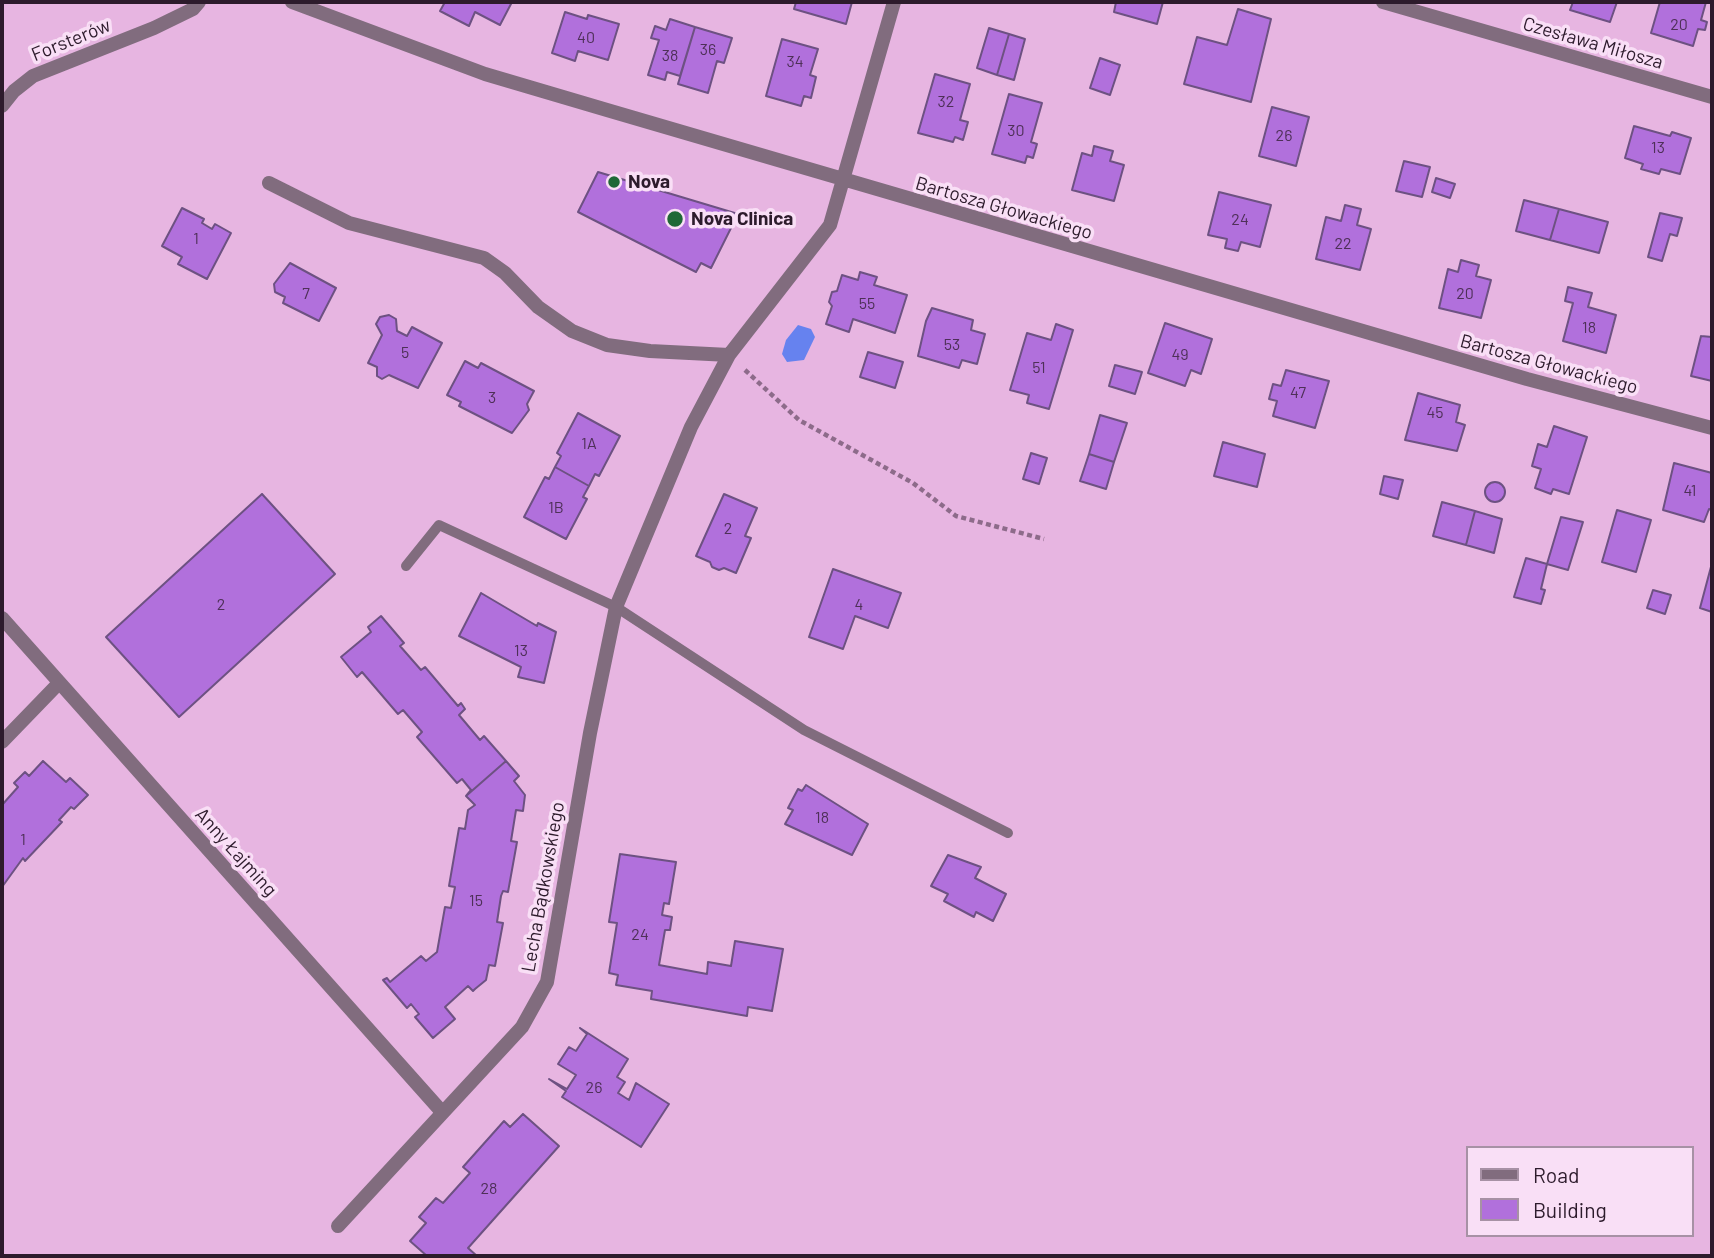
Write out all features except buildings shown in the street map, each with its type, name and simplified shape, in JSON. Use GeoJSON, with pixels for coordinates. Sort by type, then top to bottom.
{"type":"FeatureCollection","features":[{"type":"Feature","properties":{"kind":"street","name":"Forsterów"},"geometry":{"type":"LineString","coordinates":[[2,106],[14,91],[33,76],[154,28],[193,9],[199,2]]}},
{"type":"Feature","properties":{"kind":"street","name":"Bartosza Głowackiego"},"geometry":{"type":"LineString","coordinates":[[292,2],[485,74],[1527,379],[1712,428]]}},
{"type":"Feature","properties":{"kind":"street","name":"Lecha Bądkowskiego"},"geometry":{"type":"LineString","coordinates":[[338,1226],[522,1027],[547,982],[590,733],[616,607],[691,427],[729,355],[830,225],[894,2]]}},
{"type":"Feature","properties":{"kind":"street","name":"Czesława Miłosza"},"geometry":{"type":"LineString","coordinates":[[1383,2],[1712,97]]}},
{"type":"Feature","properties":{"kind":"street"},"geometry":{"type":"LineString","coordinates":[[269,183],[349,223],[484,258],[505,273],[538,307],[572,331],[607,345],[650,351],[729,355]]}},
{"type":"Feature","properties":{"kind":"street","name":"Anny Łajming"},"geometry":{"type":"LineString","coordinates":[[2,618],[442,1112]]}},
{"type":"Feature","properties":{"kind":"street"},"geometry":{"type":"LineString","coordinates":[[2,742],[59,683]]}},
{"type":"Feature","properties":{"kind":"lane"},"geometry":{"type":"LineString","coordinates":[[406,566],[439,525],[616,607],[804,730],[1008,833]]}},
{"type":"Feature","properties":{"kind":"path"},"geometry":{"type":"LineString","coordinates":[[729,355],[799,420],[914,483],[956,516],[1044,538]]}},
{"type":"Feature","properties":{"kind":"water"},"geometry":{"type":"Polygon","coordinates":[[[798,325],[811,329],[815,337],[804,360],[787,362],[782,354],[786,340],[798,325]]]}},
{"type":"Feature","properties":{"kind":"place","name":"Nova"},"geometry":{"type":"Point","coordinates":[614,182]}},
{"type":"Feature","properties":{"kind":"place","name":"Nova Clinica"},"geometry":{"type":"Point","coordinates":[675,219]}}]}
